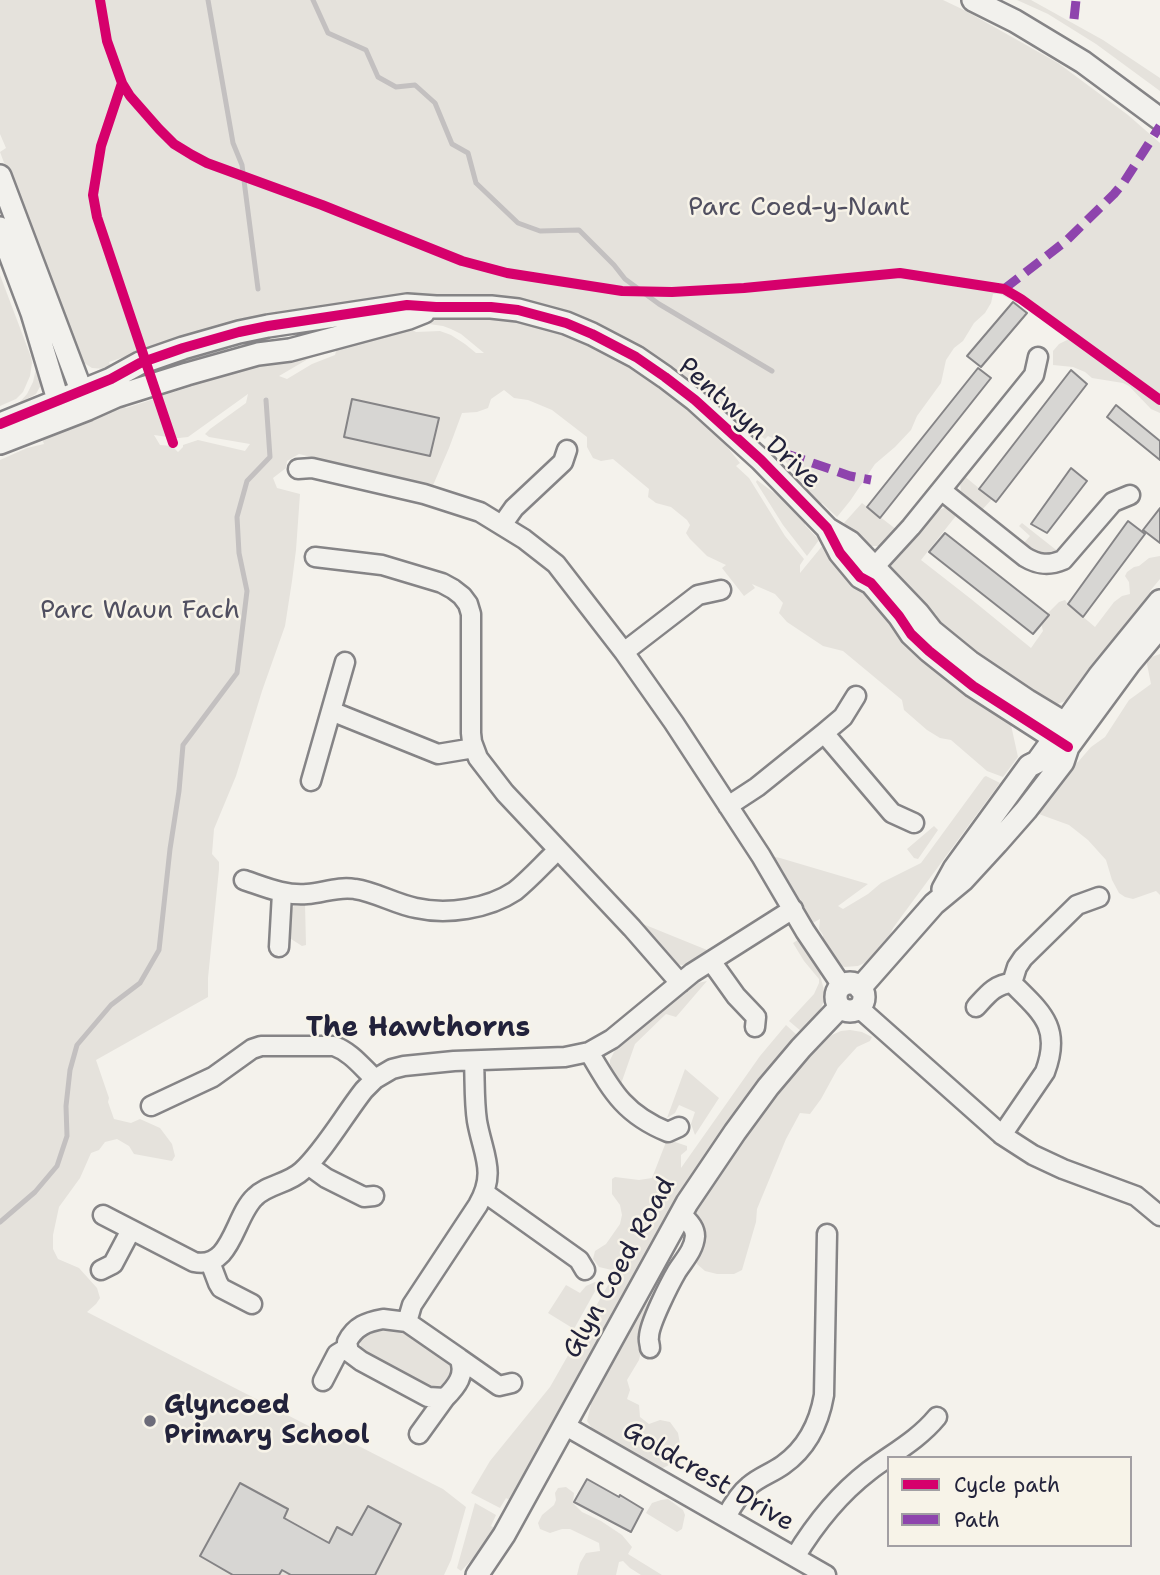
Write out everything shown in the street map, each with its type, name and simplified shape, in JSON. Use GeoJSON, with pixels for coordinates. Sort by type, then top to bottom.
{"type":"FeatureCollection","features":[{"type":"Feature","properties":{"kind":"street"},"geometry":{"type":"LineString","coordinates":[[973,0],[1051,41],[1160,119]]}},
{"type":"Feature","properties":{"kind":"street"},"geometry":{"type":"LineString","coordinates":[[1138,102],[1160,106]]}},
{"type":"Feature","properties":{"kind":"street"},"geometry":{"type":"LineString","coordinates":[[0,176],[85,400]]}},
{"type":"Feature","properties":{"kind":"street"},"geometry":{"type":"LineString","coordinates":[[0,228],[32,313],[61,409]]}},
{"type":"Feature","properties":{"kind":"street","name":"Pentwyn Drive"},"geometry":{"type":"LineString","coordinates":[[0,424],[61,409],[85,400],[140,363],[239,332],[407,305],[491,307],[543,316],[592,334],[636,357],[665,377],[723,424],[827,528],[850,542],[911,634],[929,652],[973,686],[1028,722],[1066,735]]}},
{"type":"Feature","properties":{"kind":"street"},"geometry":{"type":"LineString","coordinates":[[874,577],[878,563],[942,490],[1034,375],[1038,357]]}},
{"type":"Feature","properties":{"kind":"street","name":"Pentwyn Drive"},"geometry":{"type":"LineString","coordinates":[[0,443],[61,409]]}},
{"type":"Feature","properties":{"kind":"street"},"geometry":{"type":"LineString","coordinates":[[502,525],[514,508],[563,462],[567,450]]}},
{"type":"Feature","properties":{"kind":"street"},"geometry":{"type":"LineString","coordinates":[[298,469],[312,468],[432,496],[480,512],[524,539],[556,564],[624,652],[674,723],[761,856],[825,963],[850,997],[1002,1135],[1033,1155],[1063,1169],[1136,1196],[1160,1216]]}},
{"type":"Feature","properties":{"kind":"street"},"geometry":{"type":"LineString","coordinates":[[942,490],[1025,557],[1047,565],[1063,560],[1113,502],[1130,495]]}},
{"type":"Feature","properties":{"kind":"street"},"geometry":{"type":"LineString","coordinates":[[315,557],[382,565],[442,583],[462,596],[471,614],[471,733],[474,748],[485,769],[680,983]]}},
{"type":"Feature","properties":{"kind":"street","name":"Pentwyn Drive"},"geometry":{"type":"LineString","coordinates":[[874,577],[918,613],[945,642],[1066,735]]}},
{"type":"Feature","properties":{"kind":"street"},"geometry":{"type":"LineString","coordinates":[[624,652],[698,594],[721,590]]}},
{"type":"Feature","properties":{"kind":"street","name":"Glyn Coed Road"},"geometry":{"type":"LineString","coordinates":[[477,1575],[504,1535],[680,1214],[729,1140],[801,1048],[934,904],[962,880],[1026,810],[1063,762],[1066,735],[1115,655],[1160,601]]}},
{"type":"Feature","properties":{"kind":"street","name":"Glyn Coed Road"},"geometry":{"type":"LineString","coordinates":[[934,904],[954,869],[1029,766],[1066,735],[1160,627]]}},
{"type":"Feature","properties":{"kind":"street"},"geometry":{"type":"LineString","coordinates":[[312,781],[345,662]]}},
{"type":"Feature","properties":{"kind":"street"},"geometry":{"type":"LineString","coordinates":[[728,806],[757,788],[824,733],[842,717],[856,695]]}},
{"type":"Feature","properties":{"kind":"street"},"geometry":{"type":"LineString","coordinates":[[331,711],[438,754],[474,748]]}},
{"type":"Feature","properties":{"kind":"street"},"geometry":{"type":"LineString","coordinates":[[1028,722],[1033,746],[1029,766]]}},
{"type":"Feature","properties":{"kind":"street"},"geometry":{"type":"LineString","coordinates":[[824,733],[892,813],[914,823]]}},
{"type":"Feature","properties":{"kind":"street"},"geometry":{"type":"LineString","coordinates":[[244,880],[282,893],[309,894],[352,888],[415,908],[430,911],[458,910],[485,904],[515,890],[558,850]]}},
{"type":"Feature","properties":{"kind":"street"},"geometry":{"type":"LineString","coordinates":[[279,947],[282,893]]}},
{"type":"Feature","properties":{"kind":"street"},"geometry":{"type":"LineString","coordinates":[[1012,983],[1023,958],[1077,905],[1099,897]]}},
{"type":"Feature","properties":{"kind":"street"},"geometry":{"type":"LineString","coordinates":[[103,1215],[194,1262],[210,1262],[225,1249],[253,1198],[267,1188],[290,1180],[308,1166],[374,1079],[404,1066],[436,1062],[565,1057],[589,1052],[612,1039],[710,961],[793,909]]}},
{"type":"Feature","properties":{"kind":"street"},"geometry":{"type":"LineString","coordinates":[[710,961],[736,996],[756,1017],[755,1027]]}},
{"type":"Feature","properties":{"kind":"street"},"geometry":{"type":"LineString","coordinates":[[976,1007],[993,989],[1012,983]]}},
{"type":"Feature","properties":{"kind":"street"},"geometry":{"type":"LineString","coordinates":[[1002,1135],[1045,1072],[1051,1049],[1048,1024],[1040,1011],[1012,983]]}},
{"type":"Feature","properties":{"kind":"street"},"geometry":{"type":"LineString","coordinates":[[151,1106],[213,1077],[252,1049],[261,1046],[334,1046],[350,1055],[374,1079]]}},
{"type":"Feature","properties":{"kind":"street"},"geometry":{"type":"LineString","coordinates":[[589,1052],[612,1090],[628,1109],[668,1132],[680,1127]]}},
{"type":"Feature","properties":{"kind":"street"},"geometry":{"type":"LineString","coordinates":[[407,1322],[412,1305],[485,1193],[488,1183],[487,1162],[477,1121],[474,1061]]}},
{"type":"Feature","properties":{"kind":"street"},"geometry":{"type":"LineString","coordinates":[[308,1166],[364,1198],[373,1196]]}},
{"type":"Feature","properties":{"kind":"street"},"geometry":{"type":"LineString","coordinates":[[485,1193],[579,1260],[585,1270]]}},
{"type":"Feature","properties":{"kind":"street"},"geometry":{"type":"LineString","coordinates":[[650,1348],[648,1335],[673,1278],[694,1241],[692,1226],[680,1214]]}},
{"type":"Feature","properties":{"kind":"street"},"geometry":{"type":"LineString","coordinates":[[101,1270],[113,1264],[131,1230]]}},
{"type":"Feature","properties":{"kind":"street"},"geometry":{"type":"LineString","coordinates":[[726,1517],[748,1487],[796,1455],[817,1426],[824,1395],[827,1234]]}},
{"type":"Feature","properties":{"kind":"street"},"geometry":{"type":"LineString","coordinates":[[210,1262],[222,1288],[252,1304]]}},
{"type":"Feature","properties":{"kind":"street"},"geometry":{"type":"LineString","coordinates":[[445,1398],[428,1397],[353,1356],[347,1348],[351,1334],[363,1325],[383,1320],[407,1322],[499,1386],[512,1383]]}},
{"type":"Feature","properties":{"kind":"street"},"geometry":{"type":"LineString","coordinates":[[323,1381],[337,1354],[347,1348]]}},
{"type":"Feature","properties":{"kind":"street"},"geometry":{"type":"LineString","coordinates":[[419,1434],[461,1377],[459,1358]]}},
{"type":"Feature","properties":{"kind":"street"},"geometry":{"type":"LineString","coordinates":[[890,1456],[925,1432],[937,1417]]}},
{"type":"Feature","properties":{"kind":"street","name":"Goldcrest Drive"},"geometry":{"type":"LineString","coordinates":[[564,1425],[826,1575]]}},
{"type":"Feature","properties":{"kind":"street"},"geometry":{"type":"LineString","coordinates":[[795,1557],[814,1528],[848,1489],[887,1458]]}},
{"type":"Feature","properties":{"kind":"shaded area","name":"Parc Coed-y-Nant"},"geometry":{"type":"Polygon","coordinates":[[[0,0],[943,0],[1058,63],[1128,115],[1160,143],[1160,413],[1151,409],[1123,383],[1092,378],[1073,367],[1053,365],[1053,351],[1069,339],[1067,334],[1056,331],[1044,311],[1034,304],[1019,304],[1000,294],[993,294],[985,313],[946,360],[941,383],[917,416],[911,430],[875,464],[837,517],[822,503],[820,506],[809,494],[783,458],[788,451],[775,439],[768,436],[765,439],[671,371],[522,302],[178,339],[109,362],[111,367],[92,368],[81,361],[76,353],[0,152],[6,148],[0,134],[0,0]]]}},
{"type":"Feature","properties":{"kind":"shaded area"},"geometry":{"type":"Polygon","coordinates":[[[1017,0],[1031,0],[1103,40],[1160,78],[1160,91],[1096,44],[1048,14],[1017,0]]]}},
{"type":"Feature","properties":{"kind":"shaded area"},"geometry":{"type":"Polygon","coordinates":[[[0,275],[32,363],[23,392],[16,399],[0,406],[0,275]]]}},
{"type":"Feature","properties":{"kind":"shaded area"},"geometry":{"type":"Polygon","coordinates":[[[482,316],[545,326],[588,342],[648,377],[709,424],[740,463],[736,466],[749,478],[785,536],[804,559],[800,565],[800,573],[823,545],[874,603],[1013,720],[1011,725],[1018,757],[1003,777],[987,771],[951,740],[940,738],[927,730],[904,710],[902,700],[843,651],[823,646],[787,622],[779,613],[783,603],[775,594],[752,584],[755,588],[744,596],[722,568],[726,565],[707,556],[690,539],[686,533],[690,525],[687,520],[671,507],[656,503],[648,497],[649,489],[613,459],[601,461],[593,458],[587,447],[587,437],[552,410],[528,400],[514,398],[504,390],[491,399],[488,408],[462,413],[431,490],[336,469],[335,463],[299,454],[287,461],[286,468],[273,478],[277,488],[300,494],[292,581],[285,626],[236,776],[214,829],[212,854],[219,862],[219,869],[208,997],[96,1060],[114,1119],[131,1123],[140,1119],[160,1128],[172,1144],[175,1156],[172,1161],[134,1154],[129,1146],[117,1139],[105,1142],[99,1150],[91,1153],[80,1178],[59,1207],[53,1249],[58,1259],[79,1268],[97,1288],[100,1298],[87,1312],[334,1439],[343,1438],[443,1489],[466,1507],[444,1575],[0,1575],[0,460],[44,444],[41,436],[123,403],[126,408],[154,399],[168,437],[154,435],[160,445],[172,446],[178,452],[183,445],[198,440],[245,451],[250,444],[205,434],[246,403],[248,394],[188,437],[179,438],[173,434],[161,396],[190,387],[189,381],[418,319],[482,316]],[[429,324],[409,328],[416,332],[440,331],[451,335],[476,353],[484,353],[461,334],[443,326],[429,324]],[[337,348],[308,359],[279,376],[287,379],[312,364],[335,355],[337,348]]]}},
{"type":"Feature","properties":{"kind":"shaded area"},"geometry":{"type":"Polygon","coordinates":[[[36,357],[42,383],[36,394],[18,404],[33,382],[36,357]]]}},
{"type":"Feature","properties":{"kind":"shaded area"},"geometry":{"type":"Polygon","coordinates":[[[963,475],[992,499],[981,511],[965,498],[961,491],[963,475]]]}},
{"type":"Feature","properties":{"kind":"shaded area"},"geometry":{"type":"Polygon","coordinates":[[[757,480],[798,511],[806,521],[805,525],[819,540],[807,556],[783,525],[757,480]]]}},
{"type":"Feature","properties":{"kind":"shaded area"},"geometry":{"type":"Polygon","coordinates":[[[862,503],[897,530],[879,546],[862,545],[844,523],[862,503]]]}},
{"type":"Feature","properties":{"kind":"shaded area"},"geometry":{"type":"Polygon","coordinates":[[[944,508],[959,512],[921,560],[1031,648],[1043,631],[1042,619],[1059,602],[1065,600],[1095,627],[1114,602],[1130,594],[1129,582],[1125,576],[1127,572],[1149,558],[1160,556],[1160,579],[1150,591],[1152,606],[1124,634],[1120,631],[1079,686],[1074,698],[1048,706],[1033,700],[940,624],[936,614],[929,611],[891,576],[890,561],[933,512],[944,508]]]}},
{"type":"Feature","properties":{"kind":"shaded area"},"geometry":{"type":"Polygon","coordinates":[[[1022,523],[1060,553],[1056,556],[1038,555],[1022,545],[1030,536],[1019,526],[1022,523]]]}},
{"type":"Feature","properties":{"kind":"shaded area"},"geometry":{"type":"Polygon","coordinates":[[[1160,654],[1160,895],[1156,891],[1133,899],[1119,893],[1106,860],[1088,840],[1069,825],[1039,814],[1037,809],[1064,771],[1105,737],[1129,700],[1151,684],[1146,659],[1160,654]]]}},
{"type":"Feature","properties":{"kind":"shaded area"},"geometry":{"type":"Polygon","coordinates":[[[986,776],[1000,783],[893,928],[886,944],[875,958],[858,966],[844,967],[836,963],[823,948],[820,919],[809,925],[770,859],[780,858],[868,884],[838,906],[843,909],[881,883],[921,863],[986,776]]]}},
{"type":"Feature","properties":{"kind":"shaded area"},"geometry":{"type":"Polygon","coordinates":[[[934,826],[938,830],[918,859],[914,858],[907,849],[934,826]]]}},
{"type":"Feature","properties":{"kind":"shaded area"},"geometry":{"type":"Polygon","coordinates":[[[303,902],[306,945],[302,946],[288,937],[289,912],[303,902]]]}},
{"type":"Feature","properties":{"kind":"shaded area"},"geometry":{"type":"Polygon","coordinates":[[[643,924],[712,952],[690,966],[674,964],[640,926],[643,924]]]}},
{"type":"Feature","properties":{"kind":"shaded area"},"geometry":{"type":"Polygon","coordinates":[[[801,938],[822,974],[820,975],[825,999],[820,1010],[802,1032],[789,1021],[814,994],[819,979],[793,943],[801,938]]]}},
{"type":"Feature","properties":{"kind":"shaded area"},"geometry":{"type":"Polygon","coordinates":[[[696,980],[698,983],[707,981],[676,1017],[666,1014],[635,1044],[621,1086],[610,1068],[610,1060],[615,1050],[696,980]]]}},
{"type":"Feature","properties":{"kind":"shaded area"},"geometry":{"type":"Polygon","coordinates":[[[786,1025],[798,1036],[512,1501],[506,1498],[500,1508],[471,1493],[490,1461],[550,1387],[616,1271],[599,1267],[593,1259],[595,1251],[606,1244],[620,1224],[622,1215],[620,1205],[612,1194],[612,1179],[652,1178],[666,1142],[672,1141],[687,1146],[687,1150],[681,1155],[681,1168],[760,1056],[786,1025]]]}},
{"type":"Feature","properties":{"kind":"shaded area"},"geometry":{"type":"Polygon","coordinates":[[[850,1030],[872,1037],[870,1041],[857,1047],[838,1068],[810,1114],[800,1113],[786,1139],[757,1209],[756,1222],[742,1270],[734,1274],[705,1271],[697,1264],[694,1254],[693,1215],[696,1196],[749,1125],[756,1121],[760,1109],[804,1054],[832,1035],[850,1030]]]}},
{"type":"Feature","properties":{"kind":"shaded area"},"geometry":{"type":"Polygon","coordinates":[[[685,1069],[719,1098],[695,1135],[691,1124],[695,1112],[679,1105],[675,1113],[667,1118],[685,1069]]]}},
{"type":"Feature","properties":{"kind":"shaded area"},"geometry":{"type":"Polygon","coordinates":[[[664,1274],[666,1275],[639,1360],[627,1380],[630,1390],[627,1399],[639,1405],[640,1417],[649,1424],[660,1420],[670,1422],[678,1433],[680,1444],[679,1453],[671,1464],[661,1469],[649,1469],[598,1437],[587,1421],[591,1405],[588,1401],[634,1310],[643,1310],[664,1274]]]}},
{"type":"Feature","properties":{"kind":"shaded area"},"geometry":{"type":"Polygon","coordinates":[[[595,1282],[599,1284],[574,1329],[548,1313],[566,1285],[580,1293],[595,1282]]]}},
{"type":"Feature","properties":{"kind":"shaded area"},"geometry":{"type":"Polygon","coordinates":[[[402,1327],[450,1359],[453,1373],[445,1386],[428,1389],[361,1351],[362,1335],[372,1328],[402,1327]]]}},
{"type":"Feature","properties":{"kind":"shaded area"},"geometry":{"type":"Polygon","coordinates":[[[566,1487],[574,1493],[573,1503],[582,1512],[622,1535],[632,1547],[628,1554],[662,1575],[641,1575],[623,1561],[619,1562],[616,1575],[577,1575],[586,1553],[600,1551],[599,1543],[570,1529],[550,1533],[540,1529],[538,1523],[542,1515],[554,1505],[558,1488],[566,1487]]]}},
{"type":"Feature","properties":{"kind":"shaded area"},"geometry":{"type":"Polygon","coordinates":[[[668,1499],[683,1510],[685,1515],[682,1529],[677,1532],[646,1513],[652,1503],[668,1499]]]}},
{"type":"Feature","properties":{"kind":"shaded area"},"geometry":{"type":"Polygon","coordinates":[[[475,1503],[496,1515],[491,1526],[497,1529],[488,1543],[461,1571],[457,1568],[475,1503]]]}},
{"type":"Feature","properties":{"kind":"building"},"geometry":{"type":"Polygon","coordinates":[[[1013,302],[1027,313],[981,367],[967,356],[1013,302]]]}},
{"type":"Feature","properties":{"kind":"building"},"geometry":{"type":"Polygon","coordinates":[[[978,368],[991,378],[880,518],[867,507],[978,368]]]}},
{"type":"Feature","properties":{"kind":"building"},"geometry":{"type":"Polygon","coordinates":[[[1071,370],[1087,384],[996,502],[979,489],[1071,370]]]}},
{"type":"Feature","properties":{"kind":"building"},"geometry":{"type":"Polygon","coordinates":[[[352,399],[439,418],[430,456],[344,437],[352,399]]]}},
{"type":"Feature","properties":{"kind":"building"},"geometry":{"type":"Polygon","coordinates":[[[1116,405],[1160,441],[1160,460],[1107,417],[1116,405]]]}},
{"type":"Feature","properties":{"kind":"building"},"geometry":{"type":"Polygon","coordinates":[[[1071,468],[1087,481],[1047,533],[1031,524],[1071,468]]]}},
{"type":"Feature","properties":{"kind":"building"},"geometry":{"type":"Polygon","coordinates":[[[1160,508],[1160,543],[1143,530],[1160,508]]]}},
{"type":"Feature","properties":{"kind":"building"},"geometry":{"type":"Polygon","coordinates":[[[1128,521],[1145,534],[1083,617],[1068,604],[1128,521]]]}},
{"type":"Feature","properties":{"kind":"building"},"geometry":{"type":"Polygon","coordinates":[[[945,533],[1049,615],[1033,634],[929,552],[945,533]]]}},
{"type":"Feature","properties":{"kind":"building"},"geometry":{"type":"Polygon","coordinates":[[[587,1479],[643,1509],[631,1532],[574,1502],[587,1479]]]}},
{"type":"Feature","properties":{"kind":"building"},"geometry":{"type":"Polygon","coordinates":[[[240,1483],[288,1509],[284,1518],[329,1543],[337,1527],[352,1535],[368,1506],[401,1524],[375,1575],[291,1575],[282,1570],[279,1575],[233,1575],[200,1556],[240,1483]]]}},
{"type":"Feature","properties":{"kind":"waterway"},"geometry":{"type":"LineString","coordinates":[[208,0],[233,143],[242,165],[258,289]]}},
{"type":"Feature","properties":{"kind":"waterway"},"geometry":{"type":"LineString","coordinates":[[313,0],[328,33],[366,50],[378,77],[396,87],[415,85],[435,103],[452,144],[468,153],[476,183],[518,223],[540,231],[579,230],[625,279],[659,304],[772,371]]}},
{"type":"Feature","properties":{"kind":"waterway"},"geometry":{"type":"LineString","coordinates":[[0,1222],[35,1192],[57,1166],[67,1136],[66,1106],[70,1070],[77,1045],[111,1005],[140,983],[159,950],[183,745],[237,673],[247,591],[239,553],[237,517],[247,481],[270,457],[266,400]]}},
{"type":"Feature","properties":{"kind":"marked path"},"geometry":{"type":"LineString","coordinates":[[1074,19],[1076,0]]}},
{"type":"Feature","properties":{"kind":"marked path"},"geometry":{"type":"LineString","coordinates":[[1004,289],[1066,241],[1114,194],[1160,126]]}},
{"type":"Feature","properties":{"kind":"marked path"},"geometry":{"type":"LineString","coordinates":[[787,454],[850,476],[871,480]]}},
{"type":"Feature","properties":{"kind":"cycle path"},"geometry":{"type":"LineString","coordinates":[[100,0],[107,41],[122,83],[130,96],[174,144],[207,163],[462,261],[507,273],[622,291],[672,292],[744,288],[900,273],[1004,289],[1160,400]]}},
{"type":"Feature","properties":{"kind":"cycle path"},"geometry":{"type":"LineString","coordinates":[[122,83],[101,146],[93,195],[97,217],[173,443]]}},
{"type":"Feature","properties":{"kind":"cycle path"},"geometry":{"type":"LineString","coordinates":[[0,424],[111,379],[140,363],[183,348],[268,326],[407,305],[518,310],[566,323],[636,357],[695,400],[761,460],[827,528],[840,553],[860,577],[871,583],[911,634],[929,651],[973,686],[1068,747]]}},
{"type":"Feature","properties":{"kind":"place","name":"Glyncoed Primary School"},"geometry":{"type":"Point","coordinates":[150,1421]}},
{"type":"Feature","properties":{"kind":"district","name":"The Hawthorns"},"geometry":{"type":"Point","coordinates":[418,1029]}},
{"type":"Feature","properties":{"kind":"park label","name":"Parc Waun Fach"},"geometry":{"type":"Point","coordinates":[140,611]}}]}
